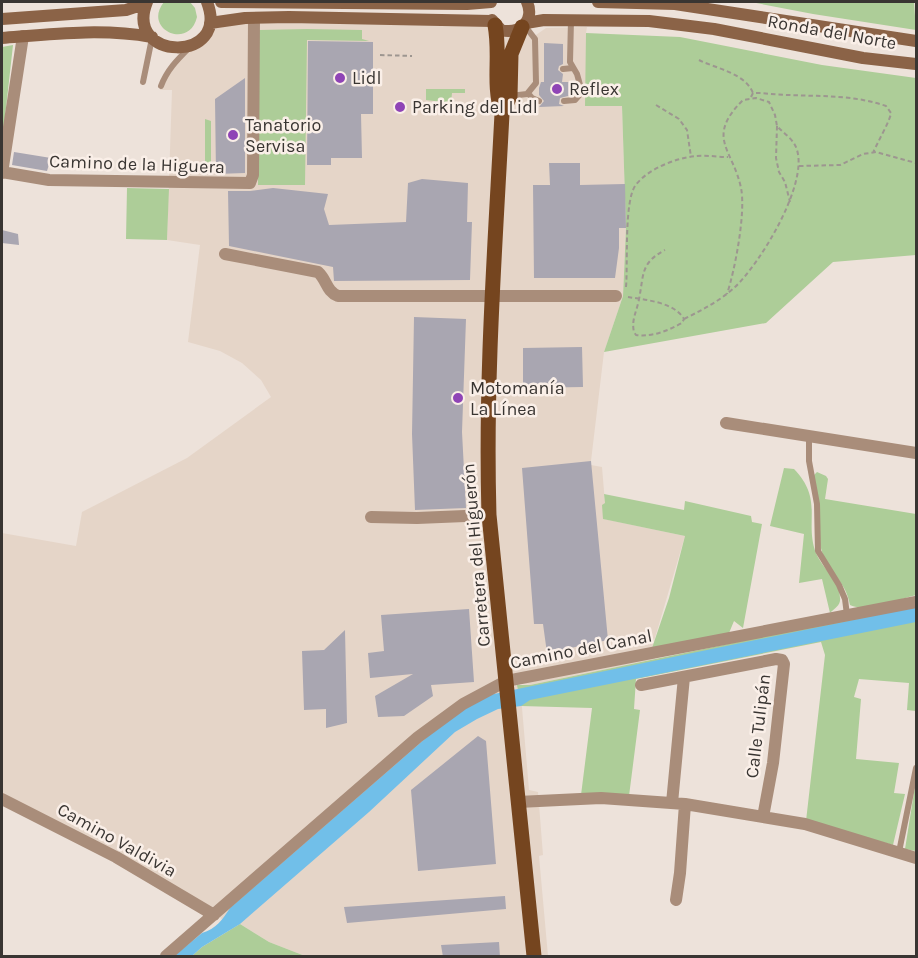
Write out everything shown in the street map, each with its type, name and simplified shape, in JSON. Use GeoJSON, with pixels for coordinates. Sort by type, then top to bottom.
{"type":"FeatureCollection","features":[{"type":"Feature","properties":{"kind":"main road"},"geometry":{"type":"LineString","coordinates":[[2,19],[126,10],[146,2]]}},
{"type":"Feature","properties":{"kind":"main road"},"geometry":{"type":"LineString","coordinates":[[146,2],[144,18],[146,28],[152,37],[160,44],[180,49],[199,41],[206,33],[210,23],[207,2]]}},
{"type":"Feature","properties":{"kind":"main road"},"geometry":{"type":"LineString","coordinates":[[221,2],[467,4],[492,2],[490,10],[497,49],[496,97],[502,114]]}},
{"type":"Feature","properties":{"kind":"main road"},"geometry":{"type":"LineString","coordinates":[[502,114],[510,96],[511,54],[530,10],[527,2]]}},
{"type":"Feature","properties":{"kind":"main road","name":"Ronda del Norte"},"geometry":{"type":"LineString","coordinates":[[598,2],[675,4],[916,41]]}},
{"type":"Feature","properties":{"kind":"main road","name":"Ronda del Norte"},"geometry":{"type":"LineString","coordinates":[[210,23],[254,18],[444,18],[493,23],[501,30],[511,32],[534,20],[649,21],[714,29],[863,58],[916,64]]}},
{"type":"Feature","properties":{"kind":"main road"},"geometry":{"type":"LineString","coordinates":[[2,38],[98,32],[127,32],[152,37]]}},
{"type":"Feature","properties":{"kind":"main road","name":"Carretera del Higuerón"},"geometry":{"type":"LineString","coordinates":[[502,114],[492,296],[487,456],[489,515],[534,957]]}},
{"type":"Feature","properties":{"kind":"street","name":"Camino de la Higuera"},"geometry":{"type":"LineString","coordinates":[[2,173],[49,180],[250,183],[253,175],[254,18]]}},
{"type":"Feature","properties":{"kind":"street"},"geometry":{"type":"LineString","coordinates":[[2,173],[23,36]]}},
{"type":"Feature","properties":{"kind":"street"},"geometry":{"type":"LineString","coordinates":[[225,254],[318,272],[328,289],[338,296],[621,296]]}},
{"type":"Feature","properties":{"kind":"street"},"geometry":{"type":"LineString","coordinates":[[726,423],[916,453]]}},
{"type":"Feature","properties":{"kind":"street"},"geometry":{"type":"LineString","coordinates":[[371,518],[489,515]]}},
{"type":"Feature","properties":{"kind":"street","name":"Camino del Canal"},"geometry":{"type":"LineString","coordinates":[[166,957],[418,737],[463,704],[506,681],[916,602]]}},
{"type":"Feature","properties":{"kind":"street","name":"Calle Tulipán"},"geometry":{"type":"LineString","coordinates":[[684,677],[763,661],[780,659],[784,664],[773,762],[763,817]]}},
{"type":"Feature","properties":{"kind":"street"},"geometry":{"type":"LineString","coordinates":[[640,685],[684,677],[679,803],[680,873],[676,900]]}},
{"type":"Feature","properties":{"kind":"street"},"geometry":{"type":"LineString","coordinates":[[518,802],[600,798],[679,803],[805,824],[916,858]]}},
{"type":"Feature","properties":{"kind":"street","name":"Camino Valdivia"},"geometry":{"type":"LineString","coordinates":[[2,799],[116,857],[214,915]]}},
{"type":"Feature","properties":{"kind":"lane"},"geometry":{"type":"LineString","coordinates":[[564,101],[575,100],[582,92],[570,54],[571,20]]}},
{"type":"Feature","properties":{"kind":"lane"},"geometry":{"type":"LineString","coordinates":[[510,96],[528,93],[536,83],[535,39],[524,25]]}},
{"type":"Feature","properties":{"kind":"lane"},"geometry":{"type":"LineString","coordinates":[[143,82],[152,37]]}},
{"type":"Feature","properties":{"kind":"lane"},"geometry":{"type":"LineString","coordinates":[[161,86],[174,63],[190,46]]}},
{"type":"Feature","properties":{"kind":"lane"},"geometry":{"type":"LineString","coordinates":[[563,69],[573,68]]}},
{"type":"Feature","properties":{"kind":"lane"},"geometry":{"type":"LineString","coordinates":[[536,69],[543,69]]}},
{"type":"Feature","properties":{"kind":"lane"},"geometry":{"type":"LineString","coordinates":[[528,93],[539,101]]}},
{"type":"Feature","properties":{"kind":"lane"},"geometry":{"type":"LineString","coordinates":[[809,436],[809,461],[817,504],[818,550],[839,585],[845,599],[847,616]]}},
{"type":"Feature","properties":{"kind":"lane"},"geometry":{"type":"LineString","coordinates":[[899,853],[916,768]]}},
{"type":"Feature","properties":{"kind":"path"},"geometry":{"type":"LineString","coordinates":[[380,55],[412,56]]}},
{"type":"Feature","properties":{"kind":"path"},"geometry":{"type":"LineString","coordinates":[[699,60],[741,77],[753,93],[750,99]]}},
{"type":"Feature","properties":{"kind":"path"},"geometry":{"type":"LineString","coordinates":[[753,93],[823,97],[836,95],[886,105],[891,113],[890,120],[884,127],[873,153]]}},
{"type":"Feature","properties":{"kind":"path"},"geometry":{"type":"LineString","coordinates":[[727,294],[742,213],[741,189],[728,157],[724,137],[725,122],[743,100],[756,98],[769,102],[775,115],[777,165],[790,202]]}},
{"type":"Feature","properties":{"kind":"path"},"geometry":{"type":"LineString","coordinates":[[656,105],[679,119],[687,130],[691,157]]}},
{"type":"Feature","properties":{"kind":"path"},"geometry":{"type":"LineString","coordinates":[[665,250],[648,263],[643,272],[633,327],[636,335],[653,335],[670,330],[682,323],[684,319],[714,305],[736,286],[758,258],[790,202],[798,177],[798,152],[793,141],[777,126]]}},
{"type":"Feature","properties":{"kind":"path"},"geometry":{"type":"LineString","coordinates":[[799,165],[840,165],[863,154],[873,153],[888,154],[900,160],[916,163]]}},
{"type":"Feature","properties":{"kind":"path"},"geometry":{"type":"LineString","coordinates":[[684,319],[672,308],[621,296],[630,202],[634,187],[647,175],[665,164],[691,157],[728,157]]}},
{"type":"Feature","properties":{"kind":"shaded area"},"geometry":{"type":"Polygon","coordinates":[[[245,18],[495,25],[522,27],[533,37],[546,28],[587,27],[586,33],[622,106],[626,228],[623,296],[604,352],[591,465],[602,467],[604,519],[685,536],[652,648],[655,659],[530,685],[520,684],[529,790],[538,792],[543,855],[539,856],[548,956],[305,956],[269,942],[240,924],[231,930],[213,909],[2,794],[2,533],[76,546],[82,512],[187,458],[271,397],[261,380],[242,363],[220,351],[188,342],[200,245],[167,240],[172,90],[160,90],[161,86],[166,74],[210,23],[245,18]]]}},
{"type":"Feature","properties":{"kind":"green space"},"geometry":{"type":"Polygon","coordinates":[[[164,2],[190,2],[195,8],[197,17],[192,27],[185,33],[177,34],[163,28],[159,21],[159,12],[164,2]]]}},
{"type":"Feature","properties":{"kind":"green space"},"geometry":{"type":"Polygon","coordinates":[[[751,2],[914,2],[916,30],[813,14],[751,2]]]}},
{"type":"Feature","properties":{"kind":"green space"},"geometry":{"type":"Polygon","coordinates":[[[259,30],[362,30],[362,39],[369,41],[307,40],[305,185],[258,185],[259,30]]]}},
{"type":"Feature","properties":{"kind":"green space"},"geometry":{"type":"Polygon","coordinates":[[[586,33],[680,37],[822,65],[916,78],[916,255],[833,262],[766,323],[604,352],[623,296],[626,228],[622,106],[585,106],[586,33]]]}},
{"type":"Feature","properties":{"kind":"green space"},"geometry":{"type":"Polygon","coordinates":[[[13,45],[4,126],[2,134],[2,47],[13,45]]]}},
{"type":"Feature","properties":{"kind":"green space"},"geometry":{"type":"Polygon","coordinates":[[[426,89],[465,89],[465,93],[452,93],[451,103],[426,100],[426,89]]]}},
{"type":"Feature","properties":{"kind":"green space"},"geometry":{"type":"Polygon","coordinates":[[[205,119],[211,121],[211,172],[205,170],[205,119]]]}},
{"type":"Feature","properties":{"kind":"green space"},"geometry":{"type":"Polygon","coordinates":[[[127,188],[169,189],[167,240],[126,239],[127,188]]]}},
{"type":"Feature","properties":{"kind":"green space"},"geometry":{"type":"Polygon","coordinates":[[[784,468],[794,469],[808,491],[816,553],[839,592],[840,603],[830,613],[822,579],[799,583],[804,534],[770,526],[784,468]]]}},
{"type":"Feature","properties":{"kind":"green space"},"geometry":{"type":"Polygon","coordinates":[[[817,472],[828,479],[825,499],[916,514],[916,595],[873,606],[850,605],[845,590],[829,567],[820,546],[814,475],[817,472]]]}},
{"type":"Feature","properties":{"kind":"green space"},"geometry":{"type":"Polygon","coordinates":[[[604,494],[684,510],[685,501],[751,516],[752,522],[762,524],[743,628],[734,621],[729,633],[652,648],[669,598],[685,536],[603,519],[604,494]]]}},
{"type":"Feature","properties":{"kind":"green space"},"geometry":{"type":"Polygon","coordinates":[[[916,605],[916,711],[907,710],[909,683],[859,679],[854,697],[861,699],[856,759],[899,763],[894,793],[905,794],[893,845],[806,821],[825,655],[821,642],[636,679],[634,709],[640,710],[629,796],[581,795],[592,708],[521,706],[517,685],[530,685],[916,605]]]}},
{"type":"Feature","properties":{"kind":"green space"},"geometry":{"type":"Polygon","coordinates":[[[916,780],[916,851],[905,849],[916,780]]]}},
{"type":"Feature","properties":{"kind":"green space"},"geometry":{"type":"Polygon","coordinates":[[[240,924],[269,942],[305,956],[192,956],[202,947],[240,924]]]}},
{"type":"Feature","properties":{"kind":"water"},"geometry":{"type":"Polygon","coordinates":[[[916,607],[916,622],[530,700],[521,706],[498,709],[455,732],[369,812],[240,924],[202,947],[192,956],[174,956],[222,920],[230,908],[457,711],[489,695],[916,607]]]}},
{"type":"Feature","properties":{"kind":"building","name":"Lidl"},"geometry":{"type":"Polygon","coordinates":[[[308,41],[373,42],[373,114],[361,114],[362,158],[331,158],[331,165],[307,165],[308,41]]]}},
{"type":"Feature","properties":{"kind":"building"},"geometry":{"type":"Polygon","coordinates":[[[544,43],[563,44],[563,64],[558,70],[563,74],[562,82],[574,82],[572,95],[560,98],[559,104],[564,106],[539,107],[544,101],[539,95],[539,88],[541,82],[544,82],[544,43]]]}},
{"type":"Feature","properties":{"kind":"building","name":"Tanatorio Servisa"},"geometry":{"type":"Polygon","coordinates":[[[245,78],[245,173],[216,174],[215,99],[245,78]]]}},
{"type":"Feature","properties":{"kind":"building"},"geometry":{"type":"Polygon","coordinates":[[[14,152],[51,158],[47,171],[12,165],[14,152]]]}},
{"type":"Feature","properties":{"kind":"building"},"geometry":{"type":"Polygon","coordinates":[[[549,163],[580,163],[580,185],[625,184],[626,228],[619,228],[615,278],[534,278],[533,185],[550,185],[549,163]]]}},
{"type":"Feature","properties":{"kind":"building"},"geometry":{"type":"Polygon","coordinates":[[[422,179],[468,183],[467,222],[472,222],[470,280],[334,281],[333,267],[229,246],[228,191],[273,188],[328,194],[324,209],[329,225],[406,222],[408,183],[422,179]]]}},
{"type":"Feature","properties":{"kind":"building"},"geometry":{"type":"Polygon","coordinates":[[[2,230],[18,234],[19,245],[2,243],[2,230]]]}},
{"type":"Feature","properties":{"kind":"building"},"geometry":{"type":"Polygon","coordinates":[[[414,317],[466,319],[462,432],[466,508],[415,510],[412,434],[414,317]]]}},
{"type":"Feature","properties":{"kind":"building"},"geometry":{"type":"Polygon","coordinates":[[[582,347],[583,387],[523,388],[523,348],[582,347]]]}},
{"type":"Feature","properties":{"kind":"building"},"geometry":{"type":"Polygon","coordinates":[[[591,461],[608,640],[547,653],[543,624],[534,624],[522,468],[591,461]]]}},
{"type":"Feature","properties":{"kind":"building"},"geometry":{"type":"Polygon","coordinates":[[[469,609],[474,682],[431,685],[433,696],[404,716],[378,717],[375,696],[413,674],[370,678],[368,653],[384,651],[381,615],[469,609]]]}},
{"type":"Feature","properties":{"kind":"building"},"geometry":{"type":"Polygon","coordinates":[[[345,630],[347,723],[326,728],[326,709],[304,710],[302,651],[324,650],[345,630]]]}},
{"type":"Feature","properties":{"kind":"building"},"geometry":{"type":"Polygon","coordinates":[[[478,736],[486,741],[496,864],[418,871],[411,790],[478,736]]]}},
{"type":"Feature","properties":{"kind":"building"},"geometry":{"type":"Polygon","coordinates":[[[505,896],[506,909],[347,923],[344,907],[505,896]]]}},
{"type":"Feature","properties":{"kind":"building"},"geometry":{"type":"Polygon","coordinates":[[[499,942],[500,957],[443,957],[441,945],[499,942]]]}},
{"type":"Feature","properties":{"kind":"place","name":"Lidl"},"geometry":{"type":"Point","coordinates":[340,78]}},
{"type":"Feature","properties":{"kind":"place","name":"Reflex"},"geometry":{"type":"Point","coordinates":[557,89]}},
{"type":"Feature","properties":{"kind":"place","name":"Parking del Lidl"},"geometry":{"type":"Point","coordinates":[400,107]}},
{"type":"Feature","properties":{"kind":"place","name":"Tanatorio Servisa"},"geometry":{"type":"Point","coordinates":[233,135]}},
{"type":"Feature","properties":{"kind":"place","name":"Motomanía La Línea"},"geometry":{"type":"Point","coordinates":[458,398]}}]}
